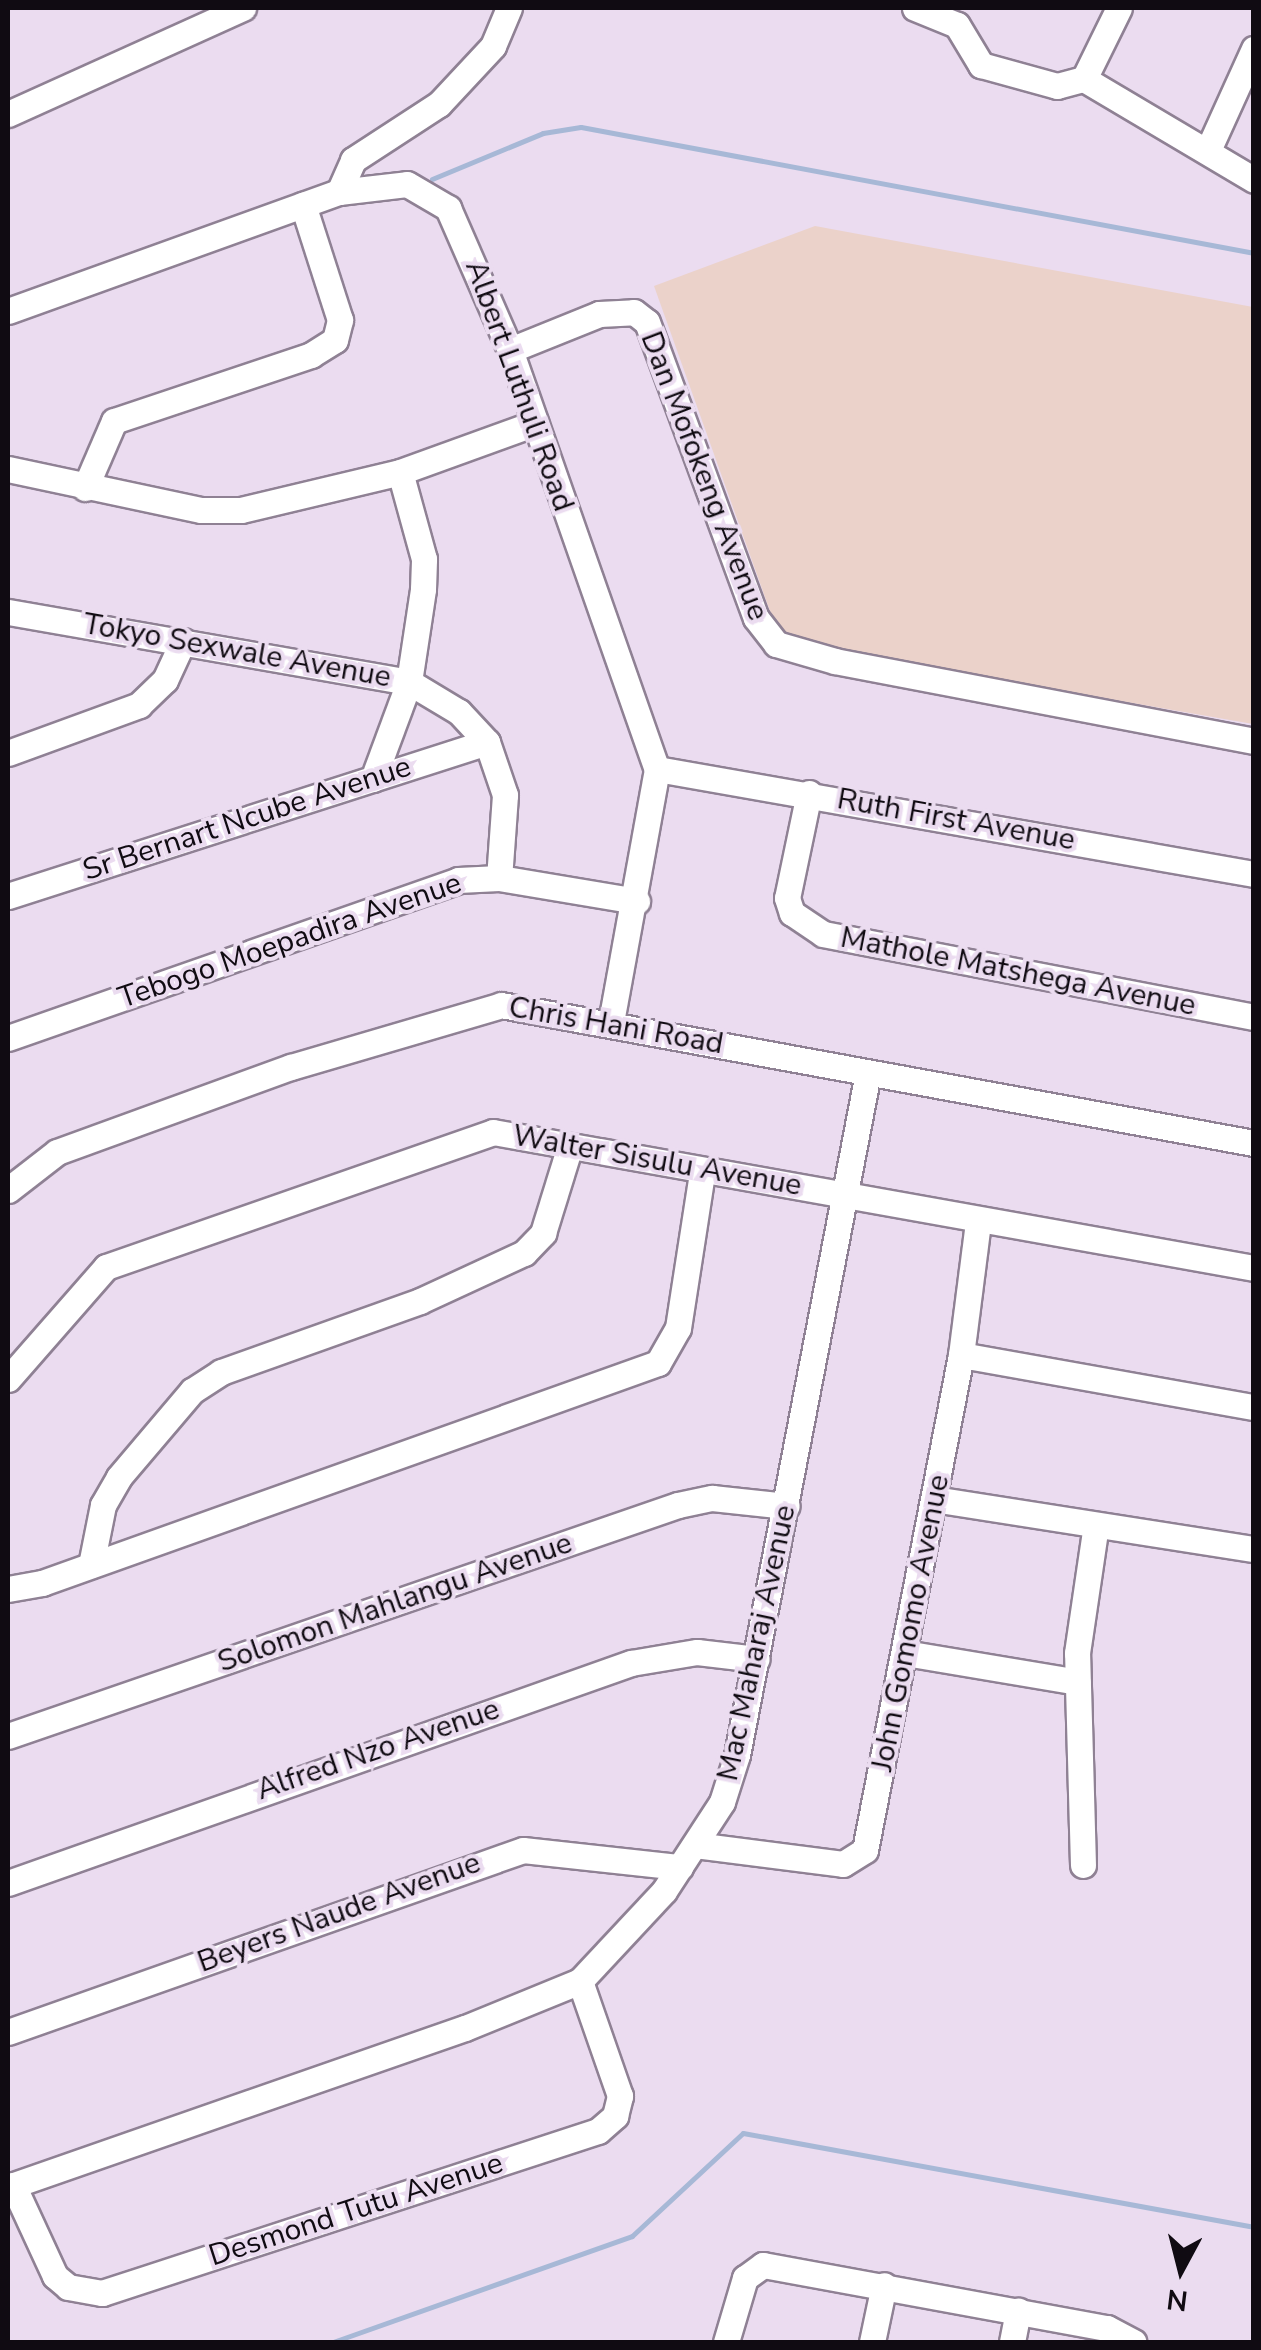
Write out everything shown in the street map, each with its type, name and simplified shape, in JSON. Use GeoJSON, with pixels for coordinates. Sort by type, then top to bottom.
{"type":"FeatureCollection","features":[{"type":"Feature","properties":{"kind":"street"},"geometry":{"type":"LineString","coordinates":[[8,114],[243,8]]}},
{"type":"Feature","properties":{"kind":"street"},"geometry":{"type":"LineString","coordinates":[[339,192],[354,160],[439,104],[493,46],[509,8]]}},
{"type":"Feature","properties":{"kind":"street"},"geometry":{"type":"LineString","coordinates":[[914,8],[962,16],[981,66],[1057,86],[1084,80],[1209,148],[1254,180]]}},
{"type":"Feature","properties":{"kind":"street"},"geometry":{"type":"LineString","coordinates":[[1084,80],[1119,8]]}},
{"type":"Feature","properties":{"kind":"street"},"geometry":{"type":"LineString","coordinates":[[1209,148],[1254,49]]}},
{"type":"Feature","properties":{"kind":"street","name":"Albert Luthuli Road"},"geometry":{"type":"LineString","coordinates":[[8,311],[339,192],[407,184],[448,208],[510,350],[657,769],[638,901],[612,1021]]}},
{"type":"Feature","properties":{"kind":"street"},"geometry":{"type":"LineString","coordinates":[[85,488],[114,421],[311,355],[335,340],[340,320],[303,205]]}},
{"type":"Feature","properties":{"kind":"street","name":"Dan Mofokeng Avenue"},"geometry":{"type":"LineString","coordinates":[[510,350],[600,314],[634,312],[647,322],[756,618],[776,644],[835,662],[1254,741]]}},
{"type":"Feature","properties":{"kind":"street"},"geometry":{"type":"LineString","coordinates":[[8,469],[200,510],[241,510],[400,472],[534,423]]}},
{"type":"Feature","properties":{"kind":"street"},"geometry":{"type":"LineString","coordinates":[[373,779],[409,682],[424,559],[400,472]]}},
{"type":"Feature","properties":{"kind":"street","name":"Tokyo Sexwale Avenue"},"geometry":{"type":"LineString","coordinates":[[8,612],[409,682],[459,712],[487,742],[505,795],[499,878]]}},
{"type":"Feature","properties":{"kind":"street"},"geometry":{"type":"LineString","coordinates":[[8,752],[139,705],[165,680],[183,641]]}},
{"type":"Feature","properties":{"kind":"street","name":"Sr Bernart Ncube Avenue"},"geometry":{"type":"LineString","coordinates":[[8,896],[487,742]]}},
{"type":"Feature","properties":{"kind":"street","name":"Ruth First Avenue"},"geometry":{"type":"LineString","coordinates":[[657,769],[1254,874]]}},
{"type":"Feature","properties":{"kind":"street","name":"Mathole Matshega Avenue"},"geometry":{"type":"LineString","coordinates":[[809,793],[786,884],[792,913],[813,929],[846,941],[1254,1017]]}},
{"type":"Feature","properties":{"kind":"street","name":"Tebogo Moepadira Avenue"},"geometry":{"type":"LineString","coordinates":[[8,1038],[435,888],[499,878],[638,901]]}},
{"type":"Feature","properties":{"kind":"street","name":"Chris Hani Road"},"geometry":{"type":"LineString","coordinates":[[8,1190],[57,1152],[482,1008],[612,1021],[868,1073],[1254,1142]]}},
{"type":"Feature","properties":{"kind":"street","name":"Mac Maharaj Avenue"},"geometry":{"type":"LineString","coordinates":[[10,2186],[465,2028],[580,1981],[680,1867],[722,1802],[738,1755],[848,1194],[868,1073]]}},
{"type":"Feature","properties":{"kind":"street","name":"Walter Sisulu Avenue"},"geometry":{"type":"LineString","coordinates":[[8,1379],[98,1273],[122,1259],[493,1132],[702,1173],[848,1194],[978,1222],[1254,1268]]}},
{"type":"Feature","properties":{"kind":"street"},"geometry":{"type":"LineString","coordinates":[[91,1565],[111,1491],[140,1446],[192,1392],[221,1372],[420,1301],[512,1261],[544,1233],[569,1149]]}},
{"type":"Feature","properties":{"kind":"street"},"geometry":{"type":"LineString","coordinates":[[8,1590],[91,1565],[658,1363],[678,1328],[702,1173]]}},
{"type":"Feature","properties":{"kind":"street","name":"John Gomomo Avenue"},"geometry":{"type":"LineString","coordinates":[[696,1845],[829,1863],[857,1860],[869,1840],[961,1355],[978,1222]]}},
{"type":"Feature","properties":{"kind":"street"},"geometry":{"type":"LineString","coordinates":[[961,1355],[1254,1407]]}},
{"type":"Feature","properties":{"kind":"street"},"geometry":{"type":"LineString","coordinates":[[934,1499],[1254,1549]]}},
{"type":"Feature","properties":{"kind":"street","name":"Solomon Mahlangu Avenue"},"geometry":{"type":"LineString","coordinates":[[8,1736],[694,1500],[788,1506]]}},
{"type":"Feature","properties":{"kind":"street"},"geometry":{"type":"LineString","coordinates":[[1083,1865],[1078,1624],[1096,1525]]}},
{"type":"Feature","properties":{"kind":"street","name":"Alfred Nzo Avenue"},"geometry":{"type":"LineString","coordinates":[[8,1883],[632,1663],[684,1652],[756,1659]]}},
{"type":"Feature","properties":{"kind":"street"},"geometry":{"type":"LineString","coordinates":[[905,1653],[1078,1682]]}},
{"type":"Feature","properties":{"kind":"street","name":"Beyers Naude Avenue"},"geometry":{"type":"LineString","coordinates":[[8,2032],[522,1850],[680,1867]]}},
{"type":"Feature","properties":{"kind":"street","name":"Desmond Tutu Avenue"},"geometry":{"type":"LineString","coordinates":[[10,2186],[56,2276],[68,2287],[102,2292],[598,2131],[614,2116],[620,2096],[580,1981]]}},
{"type":"Feature","properties":{"kind":"street"},"geometry":{"type":"LineString","coordinates":[[726,2342],[745,2278],[763,2265],[1107,2328],[1133,2342]]}},
{"type":"Feature","properties":{"kind":"street"},"geometry":{"type":"LineString","coordinates":[[872,2342],[884,2285]]}},
{"type":"Feature","properties":{"kind":"street"},"geometry":{"type":"LineString","coordinates":[[1012,2342],[1018,2311]]}},
{"type":"Feature","properties":{"kind":"shaded area"},"geometry":{"type":"Polygon","coordinates":[[[815,226],[1253,307],[1253,724],[781,642],[654,286],[815,226]]]}},
{"type":"Feature","properties":{"kind":"waterway"},"geometry":{"type":"LineString","coordinates":[[432,179],[543,133],[581,127],[1254,253]]}},
{"type":"Feature","properties":{"kind":"waterway"},"geometry":{"type":"LineString","coordinates":[[333,2342],[632,2236],[743,2133],[1254,2227]]}}]}
